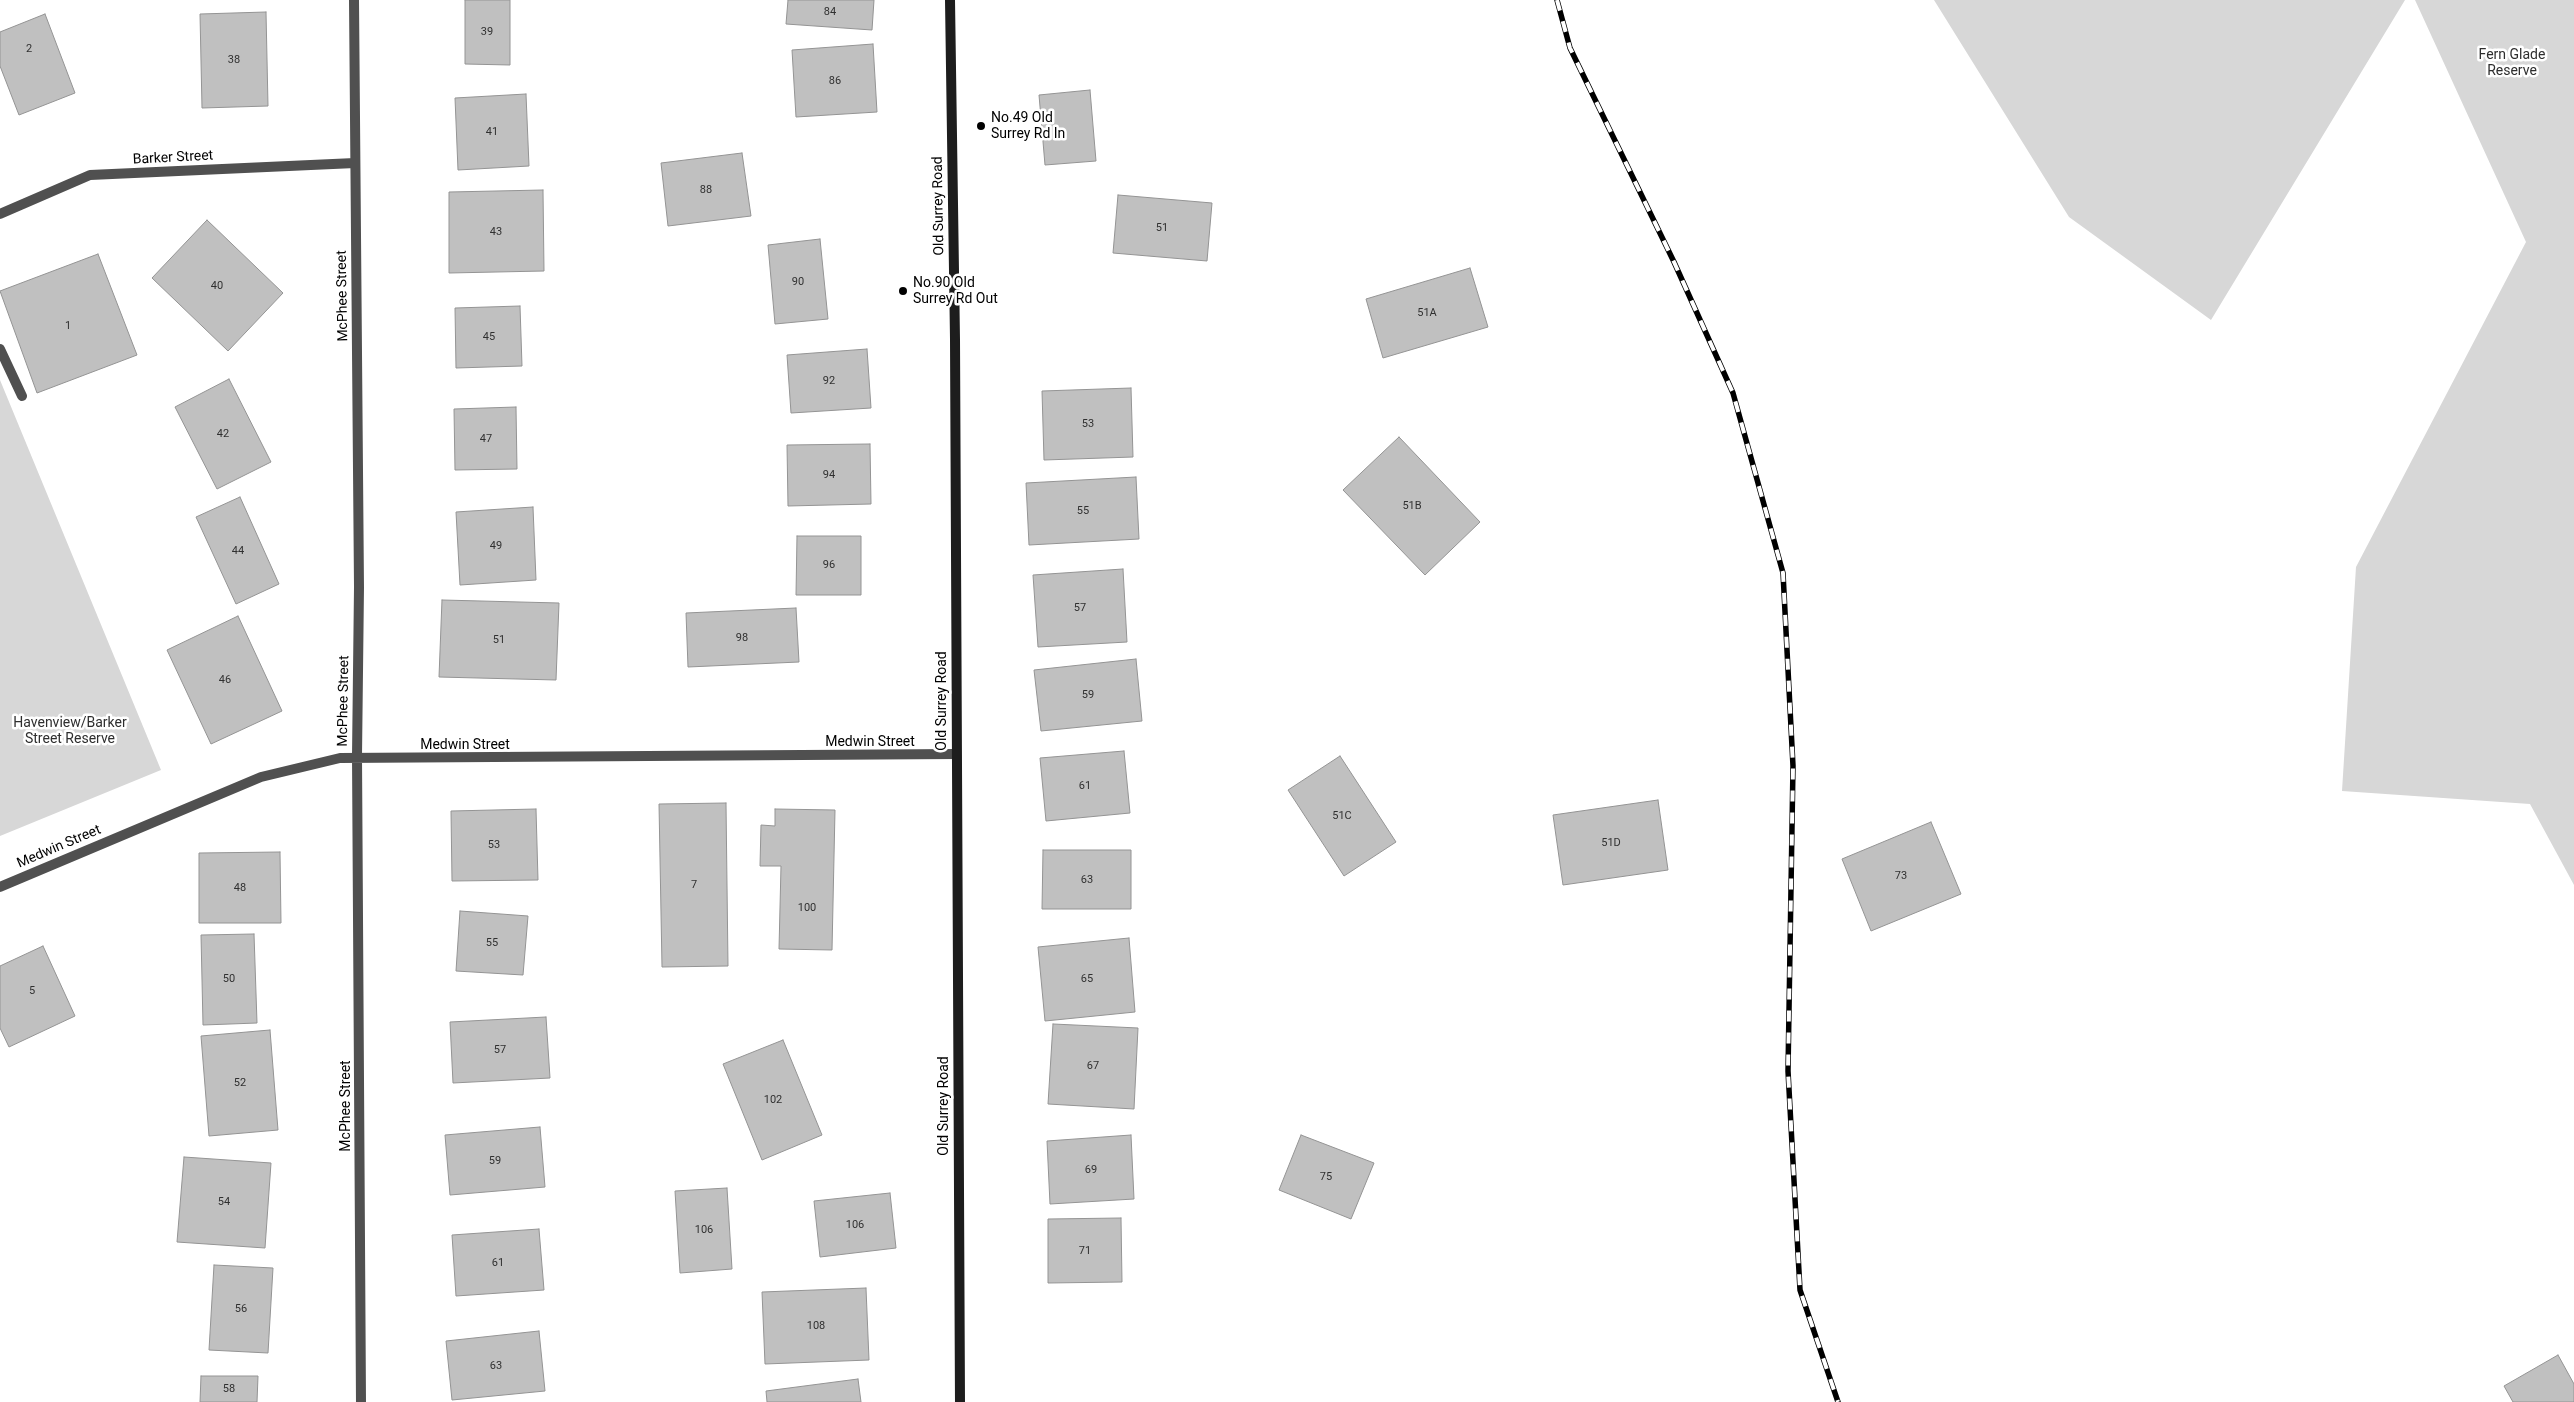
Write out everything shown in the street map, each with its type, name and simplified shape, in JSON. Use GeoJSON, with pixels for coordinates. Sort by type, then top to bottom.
{"type":"FeatureCollection","features":[{"type":"Feature","properties":{"kind":"main road","name":"Old Surrey Road"},"geometry":{"type":"LineString","coordinates":[[950,0],[955,348],[960,1402]]}},
{"type":"Feature","properties":{"kind":"street","name":"McPhee Street"},"geometry":{"type":"LineString","coordinates":[[354,0],[360,587],[357,756],[361,1402]]}},
{"type":"Feature","properties":{"kind":"street","name":"Barker Street"},"geometry":{"type":"LineString","coordinates":[[0,214],[90,176],[355,164]]}},
{"type":"Feature","properties":{"kind":"street"},"geometry":{"type":"LineString","coordinates":[[0,349],[22,396]]}},
{"type":"Feature","properties":{"kind":"street","name":"Medwin Street"},"geometry":{"type":"LineString","coordinates":[[0,887],[261,777],[340,758],[357,756],[388,759],[956,754]]}},
{"type":"Feature","properties":{"kind":"green space"},"geometry":{"type":"Polygon","coordinates":[[[1934,0],[2405,0],[2211,320],[2069,217],[1934,0]]]}},
{"type":"Feature","properties":{"kind":"green space","name":"Fern Glade Reserve"},"geometry":{"type":"Polygon","coordinates":[[[2415,0],[2574,0],[2574,885],[2530,804],[2342,791],[2356,567],[2526,242],[2415,0]]]}},
{"type":"Feature","properties":{"kind":"green space","name":"Havenview/Barker Street Reserve"},"geometry":{"type":"Polygon","coordinates":[[[0,380],[161,770],[0,836],[0,380]]]}},
{"type":"Feature","properties":{"kind":"building"},"geometry":{"type":"Polygon","coordinates":[[[465,0],[510,0],[510,65],[465,64],[465,0]]]}},
{"type":"Feature","properties":{"kind":"building"},"geometry":{"type":"Polygon","coordinates":[[[788,0],[874,0],[872,30],[786,24],[788,0]]]}},
{"type":"Feature","properties":{"kind":"building"},"geometry":{"type":"Polygon","coordinates":[[[266,12],[268,106],[202,108],[200,14],[266,12]]]}},
{"type":"Feature","properties":{"kind":"building"},"geometry":{"type":"Polygon","coordinates":[[[45,14],[75,93],[19,115],[0,66],[0,32],[45,14]]]}},
{"type":"Feature","properties":{"kind":"building"},"geometry":{"type":"Polygon","coordinates":[[[873,44],[877,112],[796,117],[792,50],[873,44]]]}},
{"type":"Feature","properties":{"kind":"building"},"geometry":{"type":"Polygon","coordinates":[[[1090,90],[1096,161],[1045,165],[1039,95],[1090,90]]]}},
{"type":"Feature","properties":{"kind":"building"},"geometry":{"type":"Polygon","coordinates":[[[526,94],[529,166],[458,170],[455,98],[526,94]]]}},
{"type":"Feature","properties":{"kind":"building"},"geometry":{"type":"Polygon","coordinates":[[[742,153],[751,216],[668,226],[661,163],[742,153]]]}},
{"type":"Feature","properties":{"kind":"building"},"geometry":{"type":"Polygon","coordinates":[[[543,190],[544,271],[449,273],[449,192],[543,190]]]}},
{"type":"Feature","properties":{"kind":"building"},"geometry":{"type":"Polygon","coordinates":[[[1118,195],[1212,203],[1207,261],[1113,253],[1118,195]]]}},
{"type":"Feature","properties":{"kind":"building"},"geometry":{"type":"Polygon","coordinates":[[[207,220],[283,293],[228,351],[152,278],[207,220]]]}},
{"type":"Feature","properties":{"kind":"building"},"geometry":{"type":"Polygon","coordinates":[[[820,239],[828,319],[775,324],[768,245],[820,239]]]}},
{"type":"Feature","properties":{"kind":"building"},"geometry":{"type":"Polygon","coordinates":[[[98,254],[137,355],[37,393],[0,291],[98,254]]]}},
{"type":"Feature","properties":{"kind":"building"},"geometry":{"type":"Polygon","coordinates":[[[1470,268],[1488,327],[1383,358],[1366,299],[1470,268]]]}},
{"type":"Feature","properties":{"kind":"building"},"geometry":{"type":"Polygon","coordinates":[[[520,306],[522,366],[456,368],[455,308],[520,306]]]}},
{"type":"Feature","properties":{"kind":"building"},"geometry":{"type":"Polygon","coordinates":[[[867,349],[871,408],[791,413],[787,355],[867,349]]]}},
{"type":"Feature","properties":{"kind":"building"},"geometry":{"type":"Polygon","coordinates":[[[229,379],[271,462],[217,489],[175,407],[229,379]]]}},
{"type":"Feature","properties":{"kind":"building"},"geometry":{"type":"Polygon","coordinates":[[[1131,388],[1133,457],[1044,460],[1042,391],[1131,388]]]}},
{"type":"Feature","properties":{"kind":"building"},"geometry":{"type":"Polygon","coordinates":[[[516,407],[517,469],[455,470],[454,409],[516,407]]]}},
{"type":"Feature","properties":{"kind":"building"},"geometry":{"type":"Polygon","coordinates":[[[1399,437],[1480,522],[1425,575],[1343,490],[1399,437]]]}},
{"type":"Feature","properties":{"kind":"building"},"geometry":{"type":"Polygon","coordinates":[[[870,444],[871,504],[788,506],[787,445],[870,444]]]}},
{"type":"Feature","properties":{"kind":"building"},"geometry":{"type":"Polygon","coordinates":[[[1136,477],[1139,539],[1029,545],[1026,483],[1136,477]]]}},
{"type":"Feature","properties":{"kind":"building"},"geometry":{"type":"Polygon","coordinates":[[[240,497],[279,584],[236,604],[196,517],[240,497]]]}},
{"type":"Feature","properties":{"kind":"building"},"geometry":{"type":"Polygon","coordinates":[[[533,507],[536,580],[460,585],[456,512],[533,507]]]}},
{"type":"Feature","properties":{"kind":"building"},"geometry":{"type":"Polygon","coordinates":[[[797,536],[861,536],[861,595],[796,595],[797,536]]]}},
{"type":"Feature","properties":{"kind":"building"},"geometry":{"type":"Polygon","coordinates":[[[1123,569],[1127,642],[1038,647],[1033,575],[1123,569]]]}},
{"type":"Feature","properties":{"kind":"building"},"geometry":{"type":"Polygon","coordinates":[[[442,600],[559,603],[556,680],[439,677],[442,600]]]}},
{"type":"Feature","properties":{"kind":"building"},"geometry":{"type":"Polygon","coordinates":[[[796,608],[799,662],[688,667],[686,613],[796,608]]]}},
{"type":"Feature","properties":{"kind":"building"},"geometry":{"type":"Polygon","coordinates":[[[238,616],[282,711],[211,744],[167,650],[238,616]]]}},
{"type":"Feature","properties":{"kind":"building"},"geometry":{"type":"Polygon","coordinates":[[[1136,659],[1142,721],[1041,731],[1034,670],[1136,659]]]}},
{"type":"Feature","properties":{"kind":"building"},"geometry":{"type":"Polygon","coordinates":[[[1124,751],[1130,813],[1046,821],[1040,758],[1124,751]]]}},
{"type":"Feature","properties":{"kind":"building"},"geometry":{"type":"Polygon","coordinates":[[[1340,756],[1396,842],[1344,876],[1288,790],[1340,756]]]}},
{"type":"Feature","properties":{"kind":"building"},"geometry":{"type":"Polygon","coordinates":[[[1658,800],[1668,870],[1563,885],[1553,815],[1658,800]]]}},
{"type":"Feature","properties":{"kind":"building"},"geometry":{"type":"Polygon","coordinates":[[[726,803],[728,966],[662,967],[659,804],[726,803]]]}},
{"type":"Feature","properties":{"kind":"building"},"geometry":{"type":"Polygon","coordinates":[[[536,809],[538,880],[452,881],[451,811],[536,809]]]}},
{"type":"Feature","properties":{"kind":"building"},"geometry":{"type":"Polygon","coordinates":[[[775,809],[835,810],[832,950],[779,949],[781,866],[760,866],[761,825],[775,826],[775,809]]]}},
{"type":"Feature","properties":{"kind":"building"},"geometry":{"type":"Polygon","coordinates":[[[1931,822],[1961,894],[1871,931],[1842,859],[1931,822]]]}},
{"type":"Feature","properties":{"kind":"building"},"geometry":{"type":"Polygon","coordinates":[[[1043,850],[1131,850],[1131,909],[1042,909],[1043,850]]]}},
{"type":"Feature","properties":{"kind":"building"},"geometry":{"type":"Polygon","coordinates":[[[280,852],[281,923],[199,923],[199,853],[280,852]]]}},
{"type":"Feature","properties":{"kind":"building"},"geometry":{"type":"Polygon","coordinates":[[[460,911],[528,916],[523,975],[456,971],[460,911]]]}},
{"type":"Feature","properties":{"kind":"building"},"geometry":{"type":"Polygon","coordinates":[[[254,934],[257,1023],[203,1025],[201,935],[254,934]]]}},
{"type":"Feature","properties":{"kind":"building"},"geometry":{"type":"Polygon","coordinates":[[[1129,938],[1135,1012],[1045,1021],[1038,947],[1129,938]]]}},
{"type":"Feature","properties":{"kind":"building"},"geometry":{"type":"Polygon","coordinates":[[[43,946],[75,1016],[9,1047],[0,1028],[0,966],[43,946]]]}},
{"type":"Feature","properties":{"kind":"building"},"geometry":{"type":"Polygon","coordinates":[[[546,1017],[550,1078],[453,1083],[450,1022],[546,1017]]]}},
{"type":"Feature","properties":{"kind":"building"},"geometry":{"type":"Polygon","coordinates":[[[1053,1024],[1138,1028],[1134,1109],[1048,1104],[1053,1024]]]}},
{"type":"Feature","properties":{"kind":"building"},"geometry":{"type":"Polygon","coordinates":[[[270,1030],[278,1130],[209,1136],[201,1036],[270,1030]]]}},
{"type":"Feature","properties":{"kind":"building"},"geometry":{"type":"Polygon","coordinates":[[[783,1040],[822,1135],[762,1160],[723,1064],[783,1040]]]}},
{"type":"Feature","properties":{"kind":"building"},"geometry":{"type":"Polygon","coordinates":[[[540,1127],[545,1187],[450,1195],[445,1135],[540,1127]]]}},
{"type":"Feature","properties":{"kind":"building"},"geometry":{"type":"Polygon","coordinates":[[[1131,1135],[1134,1199],[1050,1204],[1047,1141],[1131,1135]]]}},
{"type":"Feature","properties":{"kind":"building"},"geometry":{"type":"Polygon","coordinates":[[[1301,1135],[1374,1163],[1351,1219],[1279,1190],[1301,1135]]]}},
{"type":"Feature","properties":{"kind":"building"},"geometry":{"type":"Polygon","coordinates":[[[184,1157],[271,1163],[265,1248],[177,1242],[184,1157]]]}},
{"type":"Feature","properties":{"kind":"building"},"geometry":{"type":"Polygon","coordinates":[[[727,1188],[732,1269],[680,1273],[675,1191],[727,1188]]]}},
{"type":"Feature","properties":{"kind":"building"},"geometry":{"type":"Polygon","coordinates":[[[890,1193],[896,1248],[820,1257],[814,1201],[890,1193]]]}},
{"type":"Feature","properties":{"kind":"building"},"geometry":{"type":"Polygon","coordinates":[[[1121,1218],[1122,1282],[1048,1283],[1048,1219],[1121,1218]]]}},
{"type":"Feature","properties":{"kind":"building"},"geometry":{"type":"Polygon","coordinates":[[[539,1229],[544,1290],[456,1296],[452,1235],[539,1229]]]}},
{"type":"Feature","properties":{"kind":"building"},"geometry":{"type":"Polygon","coordinates":[[[214,1265],[273,1268],[268,1353],[209,1350],[214,1265]]]}},
{"type":"Feature","properties":{"kind":"building"},"geometry":{"type":"Polygon","coordinates":[[[866,1288],[869,1360],[765,1364],[762,1292],[866,1288]]]}},
{"type":"Feature","properties":{"kind":"building"},"geometry":{"type":"Polygon","coordinates":[[[539,1331],[545,1391],[452,1400],[446,1341],[539,1331]]]}},
{"type":"Feature","properties":{"kind":"building"},"geometry":{"type":"Polygon","coordinates":[[[2558,1355],[2574,1384],[2574,1402],[2513,1402],[2504,1386],[2558,1355]]]}},
{"type":"Feature","properties":{"kind":"building"},"geometry":{"type":"Polygon","coordinates":[[[201,1376],[258,1376],[257,1402],[200,1402],[201,1376]]]}},
{"type":"Feature","properties":{"kind":"building"},"geometry":{"type":"Polygon","coordinates":[[[858,1379],[861,1402],[767,1402],[766,1391],[858,1379]]]}},
{"type":"Feature","properties":{"kind":"railway"},"geometry":{"type":"LineString","coordinates":[[1557,0],[1570,48],[1674,262],[1733,393],[1783,573],[1793,766],[1788,1071],[1800,1290],[1838,1402]]}},
{"type":"Feature","properties":{"kind":"place","name":"No.49 Old Surrey Rd In"},"geometry":{"type":"Point","coordinates":[981,126]}},
{"type":"Feature","properties":{"kind":"place","name":"No.90 Old Surrey Rd Out"},"geometry":{"type":"Point","coordinates":[903,291]}}]}
